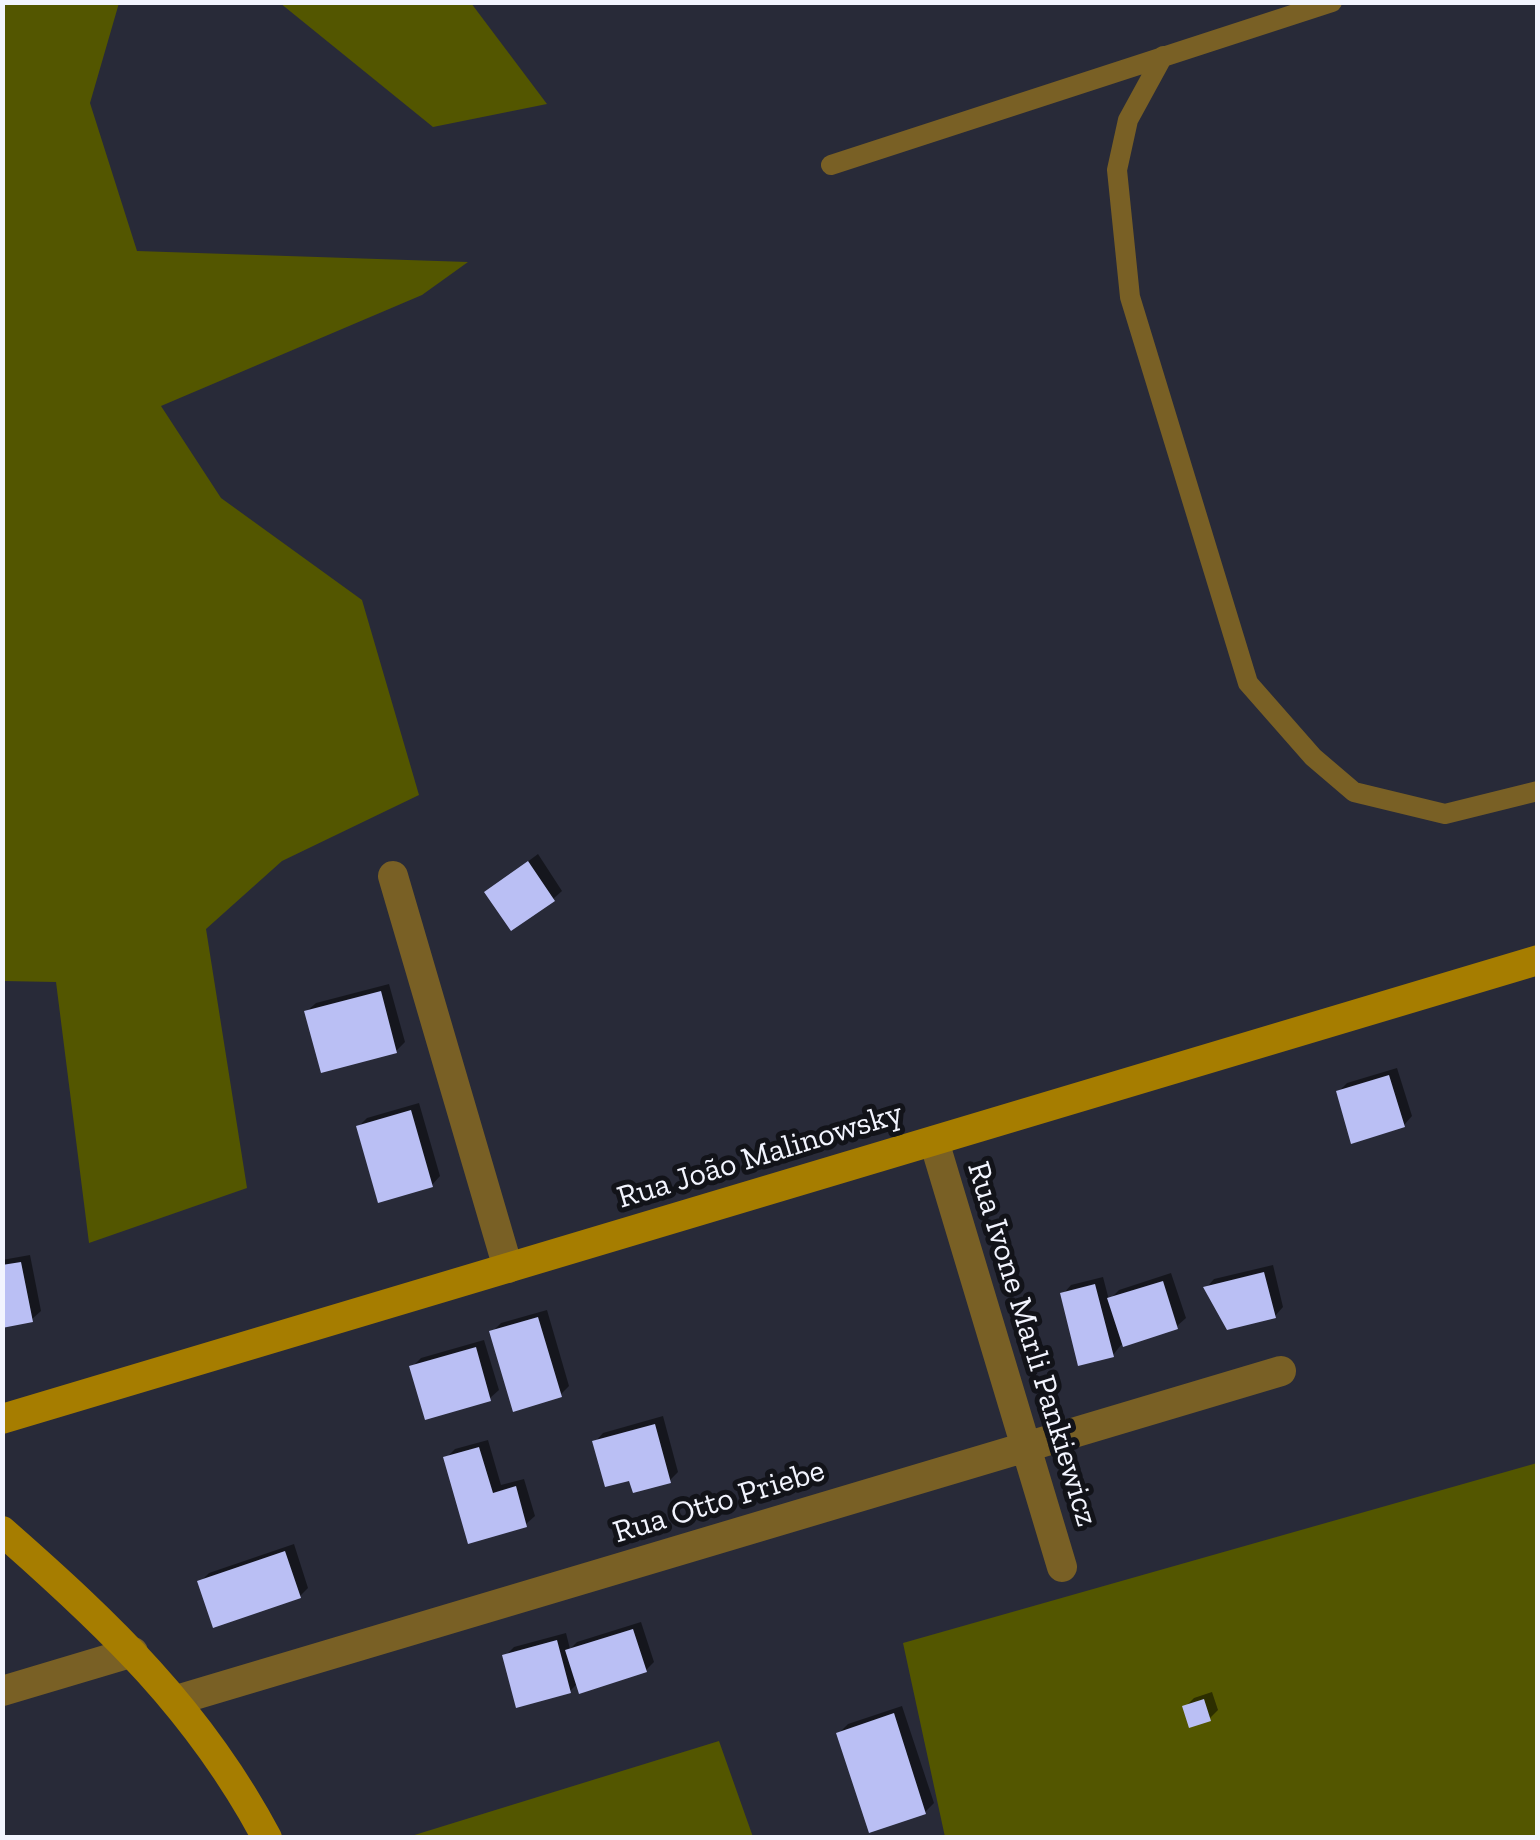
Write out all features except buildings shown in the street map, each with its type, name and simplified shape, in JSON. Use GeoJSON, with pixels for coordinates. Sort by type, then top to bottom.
{"type":"FeatureCollection","features":[{"type":"Feature","properties":{"kind":"street"},"geometry":{"type":"LineString","coordinates":[[393,876],[508,1268]]}},
{"type":"Feature","properties":{"kind":"street","name":"Rua João Malinowsky"},"geometry":{"type":"LineString","coordinates":[[2,1419],[1538,960]]}},
{"type":"Feature","properties":{"kind":"street","name":"Rua Ivone Marli Pankiewicz"},"geometry":{"type":"LineString","coordinates":[[934,1141],[1062,1567]]}},
{"type":"Feature","properties":{"kind":"street","name":"Rua Otto Priebe"},"geometry":{"type":"LineString","coordinates":[[177,1700],[1282,1371]]}},
{"type":"Feature","properties":{"kind":"street"},"geometry":{"type":"LineString","coordinates":[[2,1532],[133,1652],[177,1700],[212,1747],[267,1838]]}},
{"type":"Feature","properties":{"kind":"street"},"geometry":{"type":"LineString","coordinates":[[2,1690],[133,1652]]}},
{"type":"Feature","properties":{"kind":"lane"},"geometry":{"type":"LineString","coordinates":[[832,165],[1332,2]]}},
{"type":"Feature","properties":{"kind":"lane"},"geometry":{"type":"LineString","coordinates":[[1163,56],[1128,120],[1117,170],[1130,297],[1248,683],[1314,757],[1354,792],[1446,814],[1538,791]]}},
{"type":"Feature","properties":{"kind":"shaded area"},"geometry":{"type":"Polygon","coordinates":[[[3,2],[119,3],[90,103],[137,251],[468,262],[422,295],[161,406],[221,498],[362,600],[419,795],[282,861],[206,929],[247,1188],[89,1243],[56,982],[3,981],[3,2]]]}},
{"type":"Feature","properties":{"kind":"shaded area"},"geometry":{"type":"Polygon","coordinates":[[[280,3],[471,3],[547,104],[433,127],[280,3]]]}},
{"type":"Feature","properties":{"kind":"shaded area"},"geometry":{"type":"Polygon","coordinates":[[[1537,1463],[1537,1837],[945,1837],[903,1643],[1537,1463]]]}},
{"type":"Feature","properties":{"kind":"shaded area"},"geometry":{"type":"Polygon","coordinates":[[[719,1741],[753,1837],[408,1837],[719,1741]]]}}]}
